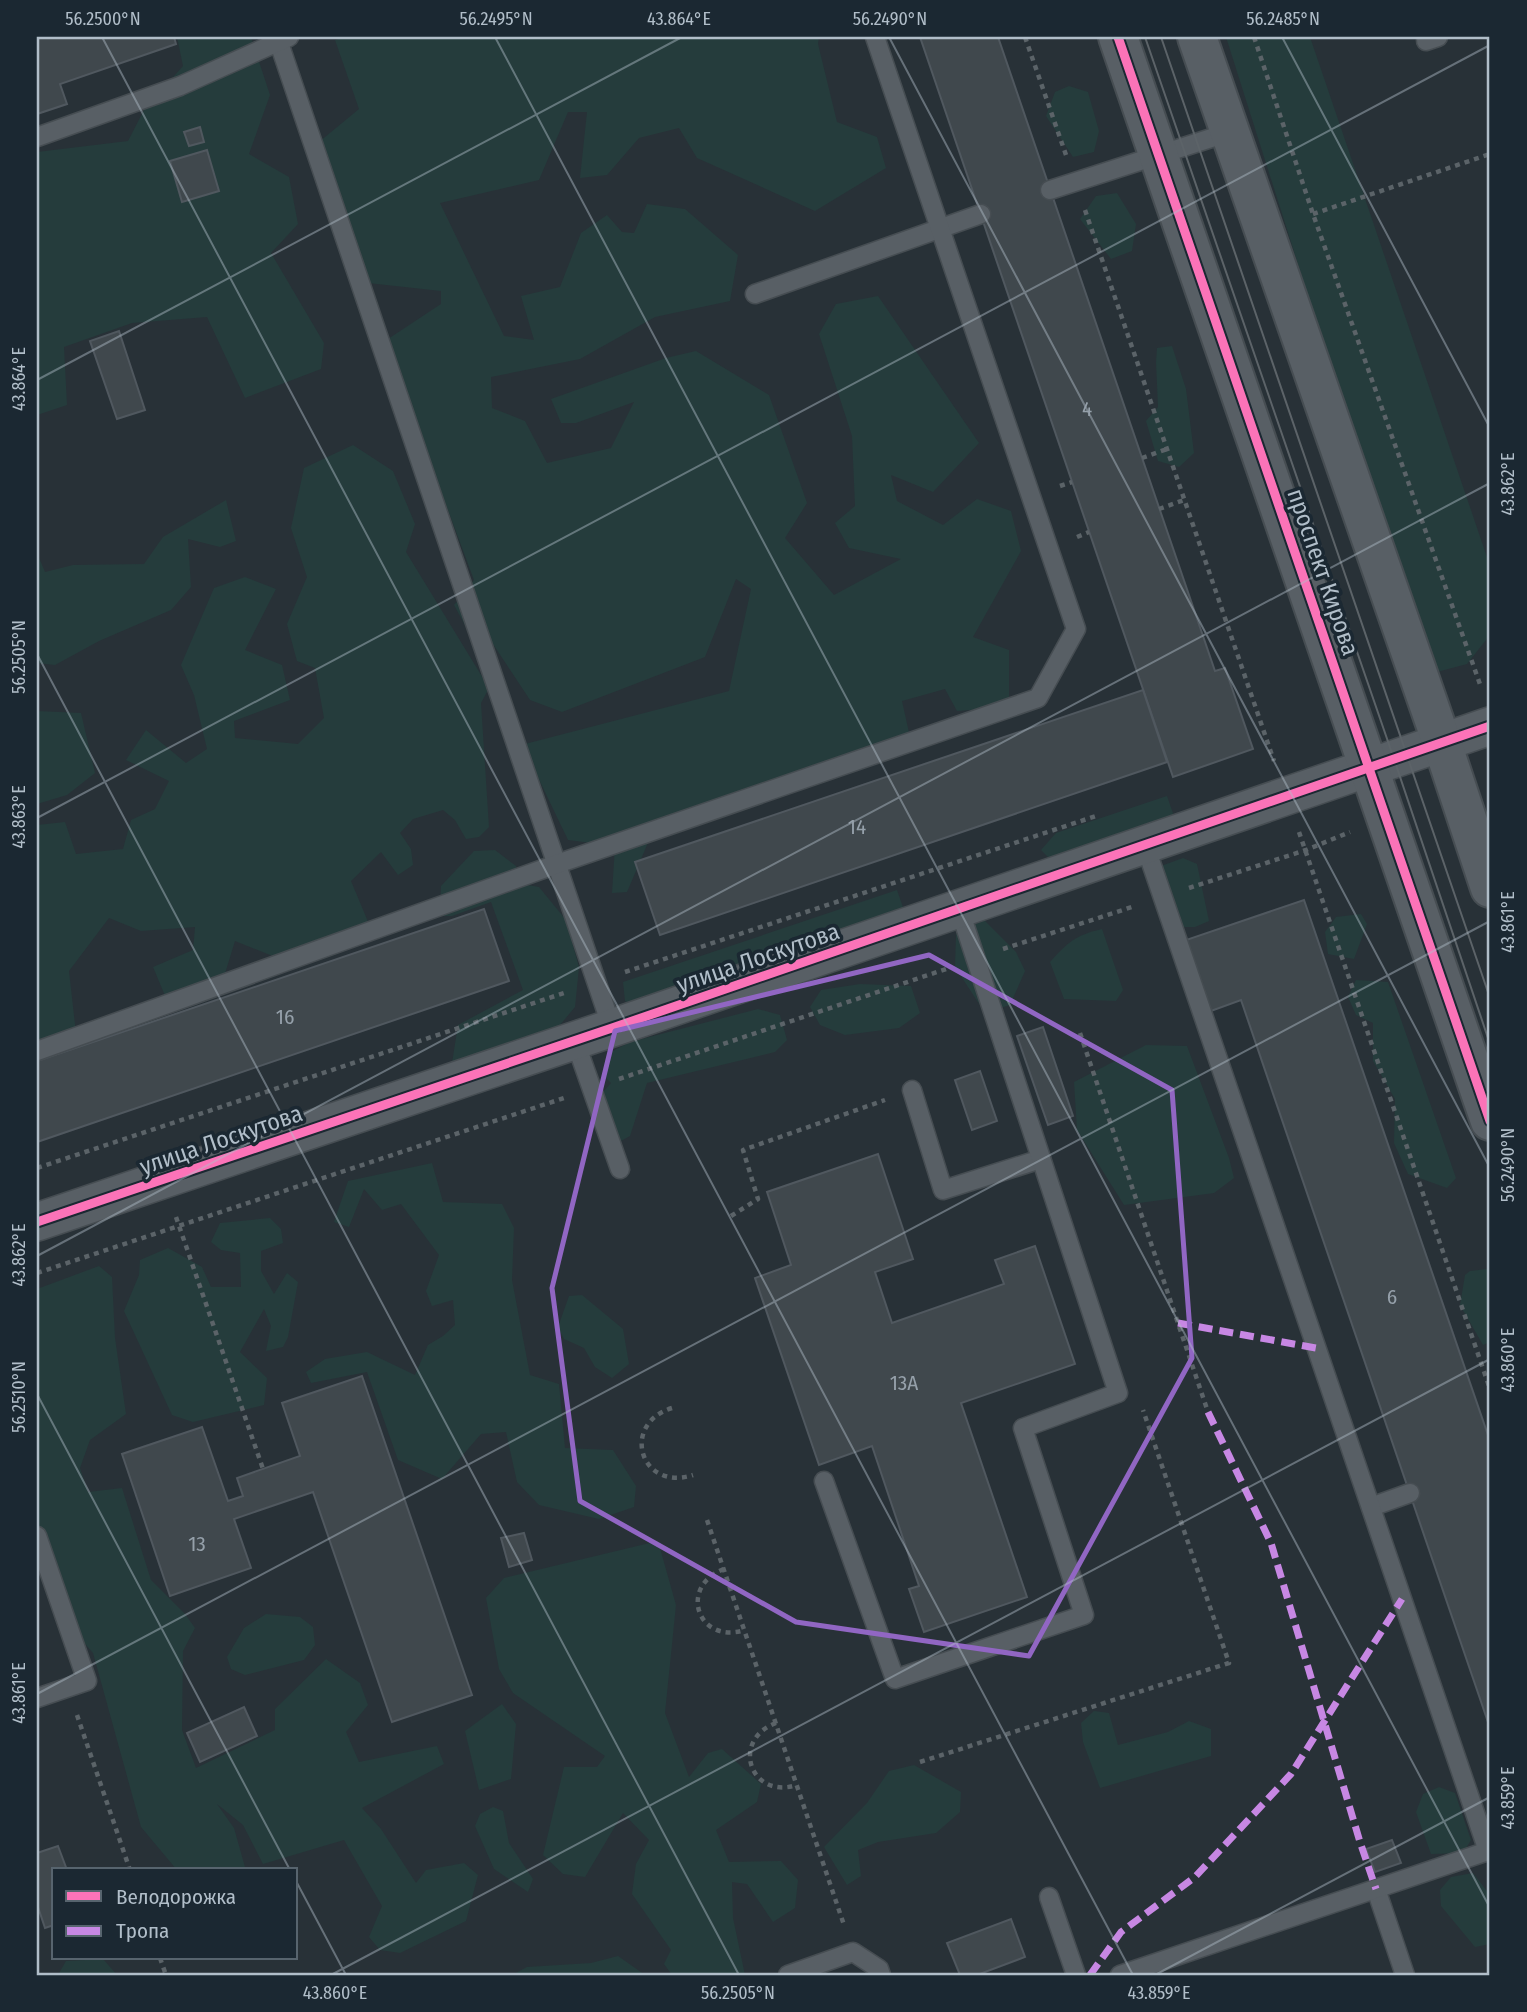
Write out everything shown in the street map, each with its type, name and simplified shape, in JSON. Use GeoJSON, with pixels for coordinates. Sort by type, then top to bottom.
{"type":"FeatureCollection","features":[{"type":"Feature","properties":{"kind":"street","name":"проспект Кирова"},"geometry":{"type":"LineString","coordinates":[[1118,37],[1490,1121]]}},
{"type":"Feature","properties":{"kind":"street"},"geometry":{"type":"LineString","coordinates":[[1197,37],[1490,888]]}},
{"type":"Feature","properties":{"kind":"street","name":"улица Лоскутова"},"geometry":{"type":"LineString","coordinates":[[37,1222],[575,1041],[1442,743],[1487,711]]}},
{"type":"Feature","properties":{"kind":"lane"},"geometry":{"type":"LineString","coordinates":[[37,1051],[557,864],[1038,698],[1076,629],[875,37]]}},
{"type":"Feature","properties":{"kind":"lane"},"geometry":{"type":"LineString","coordinates":[[37,137],[180,86],[282,38],[612,1028]]}},
{"type":"Feature","properties":{"kind":"lane"},"geometry":{"type":"LineString","coordinates":[[1050,190],[1230,132]]}},
{"type":"Feature","properties":{"kind":"lane"},"geometry":{"type":"LineString","coordinates":[[755,294],[981,214]]}},
{"type":"Feature","properties":{"kind":"lane"},"geometry":{"type":"LineString","coordinates":[[1120,1975],[1376,1889],[1489,1855],[1145,845]]}},
{"type":"Feature","properties":{"kind":"lane"},"geometry":{"type":"LineString","coordinates":[[824,1481],[895,1679],[1084,1615],[1023,1428],[1118,1393],[959,908]]}},
{"type":"Feature","properties":{"kind":"lane"},"geometry":{"type":"LineString","coordinates":[[575,1041],[620,1169]]}},
{"type":"Feature","properties":{"kind":"lane"},"geometry":{"type":"LineString","coordinates":[[912,1090],[943,1190],[1041,1159]]}},
{"type":"Feature","properties":{"kind":"lane"},"geometry":{"type":"LineString","coordinates":[[1371,1507],[1410,1493]]}},
{"type":"Feature","properties":{"kind":"lane"},"geometry":{"type":"LineString","coordinates":[[37,1535],[87,1681],[37,1698]]}},
{"type":"Feature","properties":{"kind":"lane"},"geometry":{"type":"LineString","coordinates":[[1376,1889],[1405,1975]]}},
{"type":"Feature","properties":{"kind":"lane"},"geometry":{"type":"LineString","coordinates":[[1049,1897],[1076,1975]]}},
{"type":"Feature","properties":{"kind":"lane"},"geometry":{"type":"LineString","coordinates":[[788,1975],[853,1952],[879,1969],[881,1975]]}},
{"type":"Feature","properties":{"kind":"path"},"geometry":{"type":"LineString","coordinates":[[1025,37],[1490,1389]]}},
{"type":"Feature","properties":{"kind":"path"},"geometry":{"type":"LineString","coordinates":[[1254,37],[1487,711]]}},
{"type":"Feature","properties":{"kind":"path"},"geometry":{"type":"LineString","coordinates":[[1314,214],[1490,154]]}},
{"type":"Feature","properties":{"kind":"path"},"geometry":{"type":"LineString","coordinates":[[1142,458],[1167,449]]}},
{"type":"Feature","properties":{"kind":"path"},"geometry":{"type":"LineString","coordinates":[[1159,509],[1184,500]]}},
{"type":"Feature","properties":{"kind":"path"},"geometry":{"type":"LineString","coordinates":[[37,1168],[1100,814]]}},
{"type":"Feature","properties":{"kind":"path"},"geometry":{"type":"LineString","coordinates":[[37,1273],[1306,850],[1387,817]]}},
{"type":"Feature","properties":{"kind":"path"},"geometry":{"type":"LineString","coordinates":[[1080,1033],[1208,1412]]}},
{"type":"Feature","properties":{"kind":"path"},"geometry":{"type":"LineString","coordinates":[[731,1216],[758,1199],[743,1150],[912,1090]]}},
{"type":"Feature","properties":{"kind":"path"},"geometry":{"type":"LineString","coordinates":[[162,1180],[263,1469]]}},
{"type":"Feature","properties":{"kind":"path"},"geometry":{"type":"LineString","coordinates":[[671,1408],[659,1412],[644,1430],[641,1442],[643,1455],[658,1474],[682,1479],[693,1475]]}},
{"type":"Feature","properties":{"kind":"path"},"geometry":{"type":"LineString","coordinates":[[920,1762],[1228,1662],[1155,1445]]}},
{"type":"Feature","properties":{"kind":"path"},"geometry":{"type":"LineString","coordinates":[[707,1520],[853,1952]]}},
{"type":"Feature","properties":{"kind":"path"},"geometry":{"type":"LineString","coordinates":[[724,1569],[705,1579],[699,1589],[699,1611],[712,1629],[723,1633],[745,1630]]}},
{"type":"Feature","properties":{"kind":"path"},"geometry":{"type":"LineString","coordinates":[[68,1688],[129,1868]]}},
{"type":"Feature","properties":{"kind":"path"},"geometry":{"type":"LineString","coordinates":[[776,1723],[766,1727],[752,1744],[752,1766],[757,1776],[765,1783],[786,1788],[797,1785]]}},
{"type":"Feature","properties":{"kind":"highlighted area"},"geometry":{"type":"Polygon","coordinates":[[[929,955],[1172,1090],[1192,1358],[1029,1656],[796,1622],[580,1501],[552,1288],[615,1031],[929,955]]]}},
{"type":"Feature","properties":{"kind":"green space"},"geometry":{"type":"Polygon","coordinates":[[[177,37],[251,37],[270,95],[249,154],[289,177],[298,224],[271,253],[324,343],[321,369],[245,398],[207,317],[132,323],[64,347],[67,405],[37,415],[37,152],[128,141],[144,110],[183,66],[177,37]]]}},
{"type":"Feature","properties":{"kind":"green space"},"geometry":{"type":"Polygon","coordinates":[[[345,37],[819,37],[818,44],[837,122],[877,137],[886,168],[815,211],[697,158],[679,128],[639,138],[607,175],[580,178],[587,112],[568,112],[539,180],[440,203],[504,336],[534,340],[521,296],[560,287],[581,233],[607,215],[622,232],[634,233],[647,204],[685,209],[738,255],[730,301],[655,317],[580,359],[491,377],[492,408],[525,421],[547,463],[611,448],[634,402],[576,423],[561,423],[551,399],[666,358],[696,351],[769,395],[807,503],[785,538],[834,595],[901,559],[849,548],[835,523],[855,506],[852,436],[819,334],[836,304],[878,296],[979,443],[933,492],[891,475],[897,501],[943,525],[977,499],[1011,511],[1021,551],[973,637],[1009,650],[1009,707],[957,711],[945,689],[902,701],[910,737],[650,838],[627,892],[612,893],[615,846],[568,840],[533,767],[525,744],[729,691],[751,589],[736,579],[705,657],[562,712],[530,700],[485,632],[466,627],[454,605],[474,580],[385,341],[441,304],[441,291],[368,283],[319,142],[359,109],[335,40],[345,37]]]}},
{"type":"Feature","properties":{"kind":"green space"},"geometry":{"type":"Polygon","coordinates":[[[1226,37],[1310,37],[1490,566],[1490,635],[1467,664],[1433,673],[1342,403],[1226,37]]]}},
{"type":"Feature","properties":{"kind":"green space"},"geometry":{"type":"Polygon","coordinates":[[[1069,86],[1088,92],[1099,131],[1094,152],[1073,157],[1046,116],[1055,92],[1069,86]]]}},
{"type":"Feature","properties":{"kind":"green space"},"geometry":{"type":"Polygon","coordinates":[[[1117,193],[1136,224],[1132,251],[1111,259],[1080,219],[1096,196],[1117,193]]]}},
{"type":"Feature","properties":{"kind":"green space"},"geometry":{"type":"Polygon","coordinates":[[[1172,346],[1186,389],[1194,453],[1179,467],[1158,461],[1146,421],[1158,407],[1157,348],[1172,346]]]}},
{"type":"Feature","properties":{"kind":"green space"},"geometry":{"type":"Polygon","coordinates":[[[353,445],[393,471],[415,524],[406,552],[489,688],[481,703],[489,827],[479,837],[466,839],[455,820],[443,810],[413,819],[400,833],[411,849],[413,865],[398,875],[381,852],[351,881],[369,924],[280,959],[235,941],[219,993],[171,1010],[153,967],[193,950],[195,927],[141,931],[109,918],[69,971],[77,1042],[37,1056],[37,825],[65,822],[76,854],[123,849],[131,820],[155,809],[169,781],[126,760],[146,730],[186,763],[207,749],[194,695],[181,665],[214,588],[245,577],[276,589],[245,650],[282,665],[290,700],[234,721],[235,738],[298,744],[324,718],[315,668],[297,661],[287,624],[307,577],[291,528],[304,468],[353,445]]]}},
{"type":"Feature","properties":{"kind":"green space"},"geometry":{"type":"Polygon","coordinates":[[[226,500],[236,541],[220,547],[188,539],[191,587],[171,610],[99,641],[55,665],[37,663],[37,553],[45,572],[73,565],[144,564],[163,537],[226,500]]]}},
{"type":"Feature","properties":{"kind":"green space"},"geometry":{"type":"Polygon","coordinates":[[[37,711],[81,713],[95,773],[67,795],[37,804],[37,711]]]}},
{"type":"Feature","properties":{"kind":"green space"},"geometry":{"type":"Polygon","coordinates":[[[1167,796],[1175,819],[1054,863],[1041,850],[1056,833],[1167,796]]]}},
{"type":"Feature","properties":{"kind":"green space"},"geometry":{"type":"Polygon","coordinates":[[[495,850],[516,866],[516,883],[539,887],[566,920],[579,967],[575,1007],[550,1037],[452,1063],[458,1025],[523,990],[491,902],[452,916],[440,916],[441,886],[474,851],[495,850]]]}},
{"type":"Feature","properties":{"kind":"green space"},"geometry":{"type":"Polygon","coordinates":[[[1183,858],[1197,864],[1209,921],[1195,927],[1177,927],[1161,866],[1183,858]]]}},
{"type":"Feature","properties":{"kind":"green space"},"geometry":{"type":"Polygon","coordinates":[[[897,890],[905,913],[634,1008],[625,1001],[623,982],[897,890]]]}},
{"type":"Feature","properties":{"kind":"green space"},"geometry":{"type":"Polygon","coordinates":[[[1361,914],[1367,924],[1354,959],[1328,954],[1325,932],[1336,917],[1361,914]]]}},
{"type":"Feature","properties":{"kind":"green space"},"geometry":{"type":"Polygon","coordinates":[[[984,920],[1016,952],[1025,971],[1010,1005],[985,1013],[955,967],[956,934],[984,920]]]}},
{"type":"Feature","properties":{"kind":"green space"},"geometry":{"type":"Polygon","coordinates":[[[1102,929],[1123,990],[1116,1001],[1064,999],[1050,962],[1073,940],[1102,929]]]}},
{"type":"Feature","properties":{"kind":"green space"},"geometry":{"type":"Polygon","coordinates":[[[1356,980],[1388,982],[1456,1178],[1447,1188],[1408,1174],[1394,1143],[1395,1099],[1373,1061],[1373,1023],[1356,1015],[1348,997],[1356,980]]]}},
{"type":"Feature","properties":{"kind":"green space"},"geometry":{"type":"Polygon","coordinates":[[[860,984],[911,986],[920,1013],[899,1028],[845,1035],[820,1025],[810,1007],[821,990],[860,984]]]}},
{"type":"Feature","properties":{"kind":"green space"},"geometry":{"type":"Polygon","coordinates":[[[758,1009],[780,1015],[787,1040],[775,1052],[647,1083],[630,1136],[615,1144],[595,1101],[611,1083],[602,1074],[611,1052],[630,1042],[758,1009]]]}},
{"type":"Feature","properties":{"kind":"green space"},"geometry":{"type":"Polygon","coordinates":[[[1146,1045],[1187,1046],[1234,1178],[1214,1193],[1124,1205],[1077,1130],[1074,1082],[1146,1045]]]}},
{"type":"Feature","properties":{"kind":"green space"},"geometry":{"type":"Polygon","coordinates":[[[432,1163],[443,1202],[502,1204],[514,1228],[512,1280],[530,1375],[559,1384],[565,1448],[613,1450],[636,1486],[634,1507],[599,1519],[539,1505],[517,1482],[506,1432],[481,1434],[442,1479],[398,1460],[367,1372],[311,1383],[306,1372],[325,1359],[367,1352],[415,1375],[428,1345],[455,1325],[453,1300],[432,1306],[426,1291],[439,1255],[401,1204],[382,1210],[364,1189],[349,1227],[334,1222],[348,1181],[432,1163]]]}},
{"type":"Feature","properties":{"kind":"green space"},"geometry":{"type":"Polygon","coordinates":[[[270,1218],[281,1229],[283,1243],[261,1251],[261,1271],[274,1294],[287,1273],[298,1282],[288,1337],[283,1347],[266,1351],[271,1326],[264,1309],[240,1352],[267,1378],[264,1405],[193,1422],[172,1415],[124,1311],[139,1275],[140,1260],[168,1248],[202,1267],[211,1287],[241,1287],[240,1253],[221,1250],[211,1242],[220,1223],[270,1218]]]}},
{"type":"Feature","properties":{"kind":"green space"},"geometry":{"type":"Polygon","coordinates":[[[99,1266],[112,1277],[115,1338],[126,1414],[90,1440],[80,1468],[88,1492],[122,1488],[151,1580],[195,1628],[183,1651],[182,1730],[196,1768],[275,1730],[275,1709],[326,1659],[360,1683],[368,1705],[346,1732],[359,1762],[437,1746],[444,1764],[362,1808],[381,1829],[416,1883],[426,1870],[464,1863],[478,1875],[466,1921],[400,1953],[380,1950],[369,1937],[382,1906],[344,1840],[263,1864],[243,1825],[217,1804],[234,1828],[246,1868],[175,1868],[141,1827],[93,1653],[62,1617],[37,1535],[37,1289],[99,1266]]]}},
{"type":"Feature","properties":{"kind":"green space"},"geometry":{"type":"Polygon","coordinates":[[[1487,1269],[1490,1279],[1490,1342],[1483,1345],[1460,1305],[1465,1275],[1470,1271],[1487,1269]]]}},
{"type":"Feature","properties":{"kind":"green space"},"geometry":{"type":"Polygon","coordinates":[[[582,1295],[623,1329],[629,1364],[612,1378],[595,1367],[584,1348],[564,1339],[558,1327],[569,1296],[582,1295]]]}},
{"type":"Feature","properties":{"kind":"green space"},"geometry":{"type":"Polygon","coordinates":[[[658,1541],[676,1605],[665,1713],[689,1777],[708,1753],[722,1749],[761,1784],[757,1802],[716,1830],[729,1862],[781,1861],[798,1880],[795,1908],[773,1922],[747,1884],[732,1882],[733,1918],[745,1975],[672,1975],[664,1964],[671,1950],[632,1894],[636,1864],[649,1840],[623,1813],[585,1877],[563,1874],[543,1855],[564,1767],[597,1767],[605,1756],[513,1693],[499,1669],[486,1598],[504,1578],[658,1541]]]}},
{"type":"Feature","properties":{"kind":"green space"},"geometry":{"type":"Polygon","coordinates":[[[266,1614],[300,1617],[313,1627],[315,1645],[304,1660],[245,1675],[231,1669],[227,1657],[244,1628],[266,1614]]]}},
{"type":"Feature","properties":{"kind":"green space"},"geometry":{"type":"Polygon","coordinates":[[[502,1704],[516,1724],[511,1779],[479,1790],[465,1731],[502,1704]]]}},
{"type":"Feature","properties":{"kind":"green space"},"geometry":{"type":"Polygon","coordinates":[[[1094,1711],[1109,1713],[1118,1745],[1168,1732],[1189,1721],[1211,1729],[1211,1756],[1100,1788],[1083,1742],[1081,1723],[1094,1711]]]}},
{"type":"Feature","properties":{"kind":"green space"},"geometry":{"type":"Polygon","coordinates":[[[914,1765],[961,1792],[960,1812],[936,1833],[878,1842],[858,1850],[861,1876],[847,1885],[824,1847],[867,1803],[889,1771],[914,1765]]]}},
{"type":"Feature","properties":{"kind":"green space"},"geometry":{"type":"Polygon","coordinates":[[[1439,1787],[1455,1793],[1471,1840],[1463,1853],[1431,1854],[1416,1812],[1423,1794],[1439,1787]]]}},
{"type":"Feature","properties":{"kind":"green space"},"geometry":{"type":"Polygon","coordinates":[[[493,1807],[503,1811],[509,1843],[533,1879],[528,1892],[494,1869],[475,1826],[480,1814],[493,1807]]]}},
{"type":"Feature","properties":{"kind":"green space"},"geometry":{"type":"Polygon","coordinates":[[[1473,1873],[1490,1895],[1490,1944],[1475,1947],[1441,1906],[1440,1890],[1451,1877],[1473,1873]]]}},
{"type":"Feature","properties":{"kind":"green space"},"geometry":{"type":"Polygon","coordinates":[[[618,1956],[645,1975],[512,1975],[527,1967],[591,1963],[618,1956]]]}},
{"type":"Feature","properties":{"kind":"green space"},"geometry":{"type":"Polygon","coordinates":[[[104,1960],[117,1975],[58,1975],[66,1961],[104,1960]]]}},
{"type":"Feature","properties":{"kind":"building"},"geometry":{"type":"Polygon","coordinates":[[[37,37],[174,37],[176,44],[60,84],[67,104],[37,114],[37,37]]]}},
{"type":"Feature","properties":{"kind":"building"},"geometry":{"type":"Polygon","coordinates":[[[920,37],[998,37],[1215,671],[1225,668],[1253,749],[1173,777],[920,37]]]}},
{"type":"Feature","properties":{"kind":"building"},"geometry":{"type":"Polygon","coordinates":[[[200,127],[204,142],[189,146],[184,132],[200,127]]]}},
{"type":"Feature","properties":{"kind":"building"},"geometry":{"type":"Polygon","coordinates":[[[207,150],[219,191],[182,202],[170,161],[207,150]]]}},
{"type":"Feature","properties":{"kind":"building"},"geometry":{"type":"Polygon","coordinates":[[[119,331],[145,410],[117,419],[90,341],[119,331]]]}},
{"type":"Feature","properties":{"kind":"building"},"geometry":{"type":"Polygon","coordinates":[[[1143,690],[1167,762],[660,935],[635,862],[1143,690]]]}},
{"type":"Feature","properties":{"kind":"building"},"geometry":{"type":"Polygon","coordinates":[[[1304,900],[1490,1441],[1490,1728],[1241,1000],[1211,1011],[1186,940],[1304,900]]]}},
{"type":"Feature","properties":{"kind":"building"},"geometry":{"type":"Polygon","coordinates":[[[484,909],[509,981],[37,1142],[37,1061],[484,909]]]}},
{"type":"Feature","properties":{"kind":"building"},"geometry":{"type":"Polygon","coordinates":[[[1043,1027],[1073,1116],[1048,1125],[1017,1036],[1043,1027]]]}},
{"type":"Feature","properties":{"kind":"building"},"geometry":{"type":"Polygon","coordinates":[[[980,1071],[997,1121],[972,1130],[955,1080],[980,1071]]]}},
{"type":"Feature","properties":{"kind":"building"},"geometry":{"type":"Polygon","coordinates":[[[878,1154],[913,1259],[875,1272],[892,1323],[1004,1284],[995,1260],[1035,1246],[1075,1364],[961,1403],[1027,1597],[924,1632],[909,1589],[919,1586],[872,1446],[819,1465],[755,1278],[791,1265],[767,1192],[878,1154]]]}},
{"type":"Feature","properties":{"kind":"building"},"geometry":{"type":"Polygon","coordinates":[[[362,1376],[472,1695],[392,1722],[313,1492],[234,1519],[251,1568],[170,1596],[122,1454],[202,1427],[228,1501],[243,1496],[237,1478],[300,1456],[282,1403],[362,1376]]]}},
{"type":"Feature","properties":{"kind":"building"},"geometry":{"type":"Polygon","coordinates":[[[524,1533],[532,1560],[509,1567],[501,1538],[524,1533]]]}},
{"type":"Feature","properties":{"kind":"building"},"geometry":{"type":"Polygon","coordinates":[[[244,1707],[257,1736],[200,1762],[187,1733],[244,1707]]]}},
{"type":"Feature","properties":{"kind":"building"},"geometry":{"type":"Polygon","coordinates":[[[1392,1840],[1401,1863],[1375,1872],[1366,1849],[1392,1840]]]}},
{"type":"Feature","properties":{"kind":"building"},"geometry":{"type":"Polygon","coordinates":[[[58,1846],[66,1868],[52,1868],[52,1926],[45,1928],[37,1904],[37,1853],[58,1846]]]}},
{"type":"Feature","properties":{"kind":"building"},"geometry":{"type":"Polygon","coordinates":[[[1011,1919],[1025,1957],[977,1975],[960,1975],[947,1943],[1011,1919]]]}},
{"type":"Feature","properties":{"kind":"tram line"},"geometry":{"type":"LineString","coordinates":[[1145,37],[1490,1044]]}},
{"type":"Feature","properties":{"kind":"tram line"},"geometry":{"type":"LineString","coordinates":[[1161,37],[1490,998]]}},
{"type":"Feature","properties":{"kind":"marked path"},"geometry":{"type":"LineString","coordinates":[[1178,1323],[1316,1348]]}},
{"type":"Feature","properties":{"kind":"marked path"},"geometry":{"type":"LineString","coordinates":[[1208,1412],[1271,1543],[1376,1889]]}},
{"type":"Feature","properties":{"kind":"marked path"},"geometry":{"type":"LineString","coordinates":[[1090,1975],[1121,1932],[1195,1877],[1291,1774],[1402,1599]]}},
{"type":"Feature","properties":{"kind":"cycle path"},"geometry":{"type":"LineString","coordinates":[[1118,37],[1490,1121]]}},
{"type":"Feature","properties":{"kind":"cycle path"},"geometry":{"type":"LineString","coordinates":[[37,1222],[612,1028],[1490,726]]}}]}
